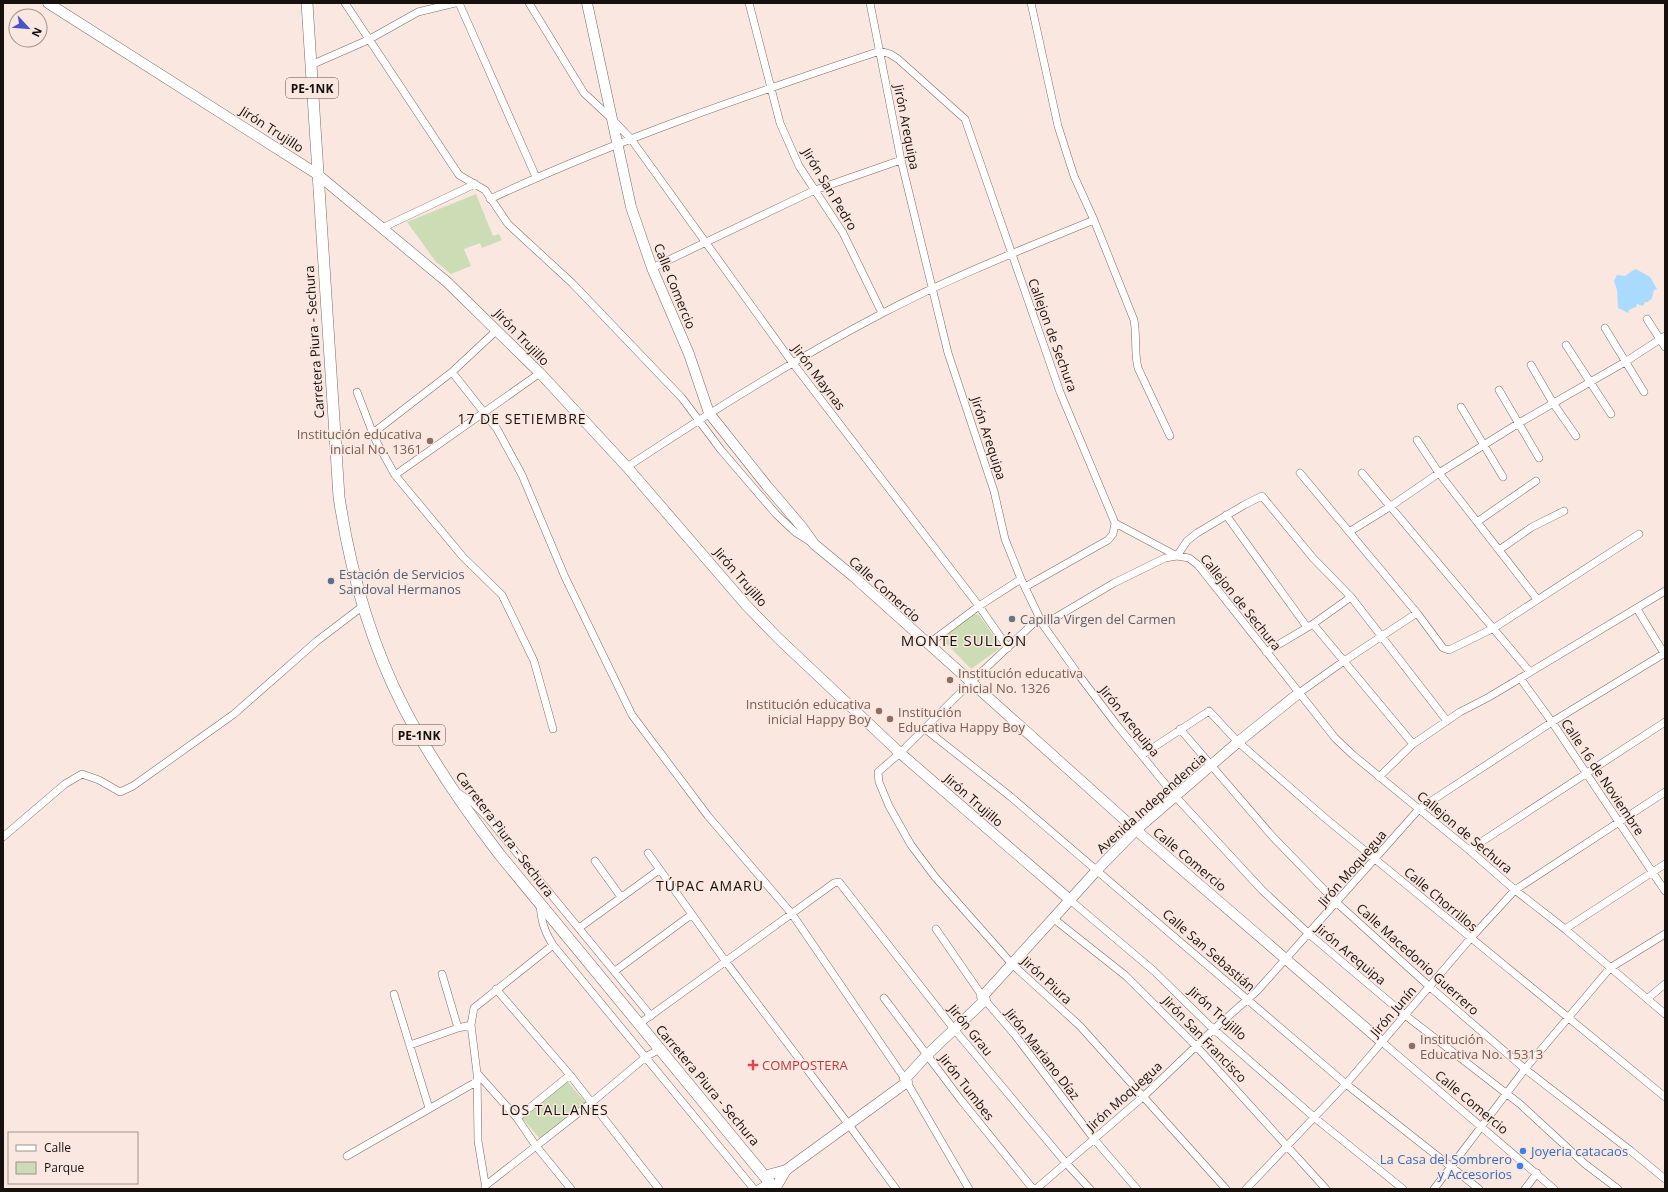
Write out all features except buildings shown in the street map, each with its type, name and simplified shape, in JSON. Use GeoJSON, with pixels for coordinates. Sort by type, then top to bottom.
{"type":"FeatureCollection","features":[{"type":"Feature","properties":{"kind":"main road","name":"Carretera Piura - Sechura"},"geometry":{"type":"LineString","coordinates":[[307,3],[339,497],[352,564],[363,606],[380,654],[404,708],[451,789],[500,855],[771,1184]]}},
{"type":"Feature","properties":{"kind":"street","name":"Jirón Trujillo"},"geometry":{"type":"LineString","coordinates":[[48,3],[317,174],[447,282],[540,374],[627,467],[752,611],[778,638],[900,753],[1154,971],[1214,1029],[1316,1118],[1403,1189]]}},
{"type":"Feature","properties":{"kind":"street","name":"Calle Comercio"},"geometry":{"type":"LineString","coordinates":[[345,3],[453,168],[459,175],[485,190],[508,224],[572,283],[682,398],[698,420],[776,514],[795,532],[814,544],[854,577],[1136,830],[1554,1189]]}},
{"type":"Feature","properties":{"kind":"street"},"geometry":{"type":"LineString","coordinates":[[311,65],[368,40],[418,12],[455,3]]}},
{"type":"Feature","properties":{"kind":"street"},"geometry":{"type":"LineString","coordinates":[[458,3],[536,177]]}},
{"type":"Feature","properties":{"kind":"street","name":"Jirón Maynas"},"geometry":{"type":"LineString","coordinates":[[529,3],[584,93],[631,139],[792,362],[979,606],[1008,648]]}},
{"type":"Feature","properties":{"kind":"street","name":"Calle Comercio"},"geometry":{"type":"LineString","coordinates":[[586,3],[631,207],[652,268],[689,354],[709,413],[767,486],[802,527],[814,544]]}},
{"type":"Feature","properties":{"kind":"street","name":"Jirón San Pedro"},"geometry":{"type":"LineString","coordinates":[[749,3],[772,87],[780,123],[799,166],[843,233],[882,313]]}},
{"type":"Feature","properties":{"kind":"street","name":"Jirón Arequipa"},"geometry":{"type":"LineString","coordinates":[[870,3],[901,160],[948,353],[994,491],[1005,539],[1021,579],[1043,625],[1078,674],[1175,796],[1262,890],[1309,934],[1405,1016],[1543,1124],[1585,1164],[1618,1189]]}},
{"type":"Feature","properties":{"kind":"street"},"geometry":{"type":"LineString","coordinates":[[1031,3],[1058,126],[1074,176],[1094,220],[1134,320],[1138,368],[1170,436]]}},
{"type":"Feature","properties":{"kind":"street"},"geometry":{"type":"LineString","coordinates":[[490,199],[536,177],[631,139],[772,87],[880,51]]}},
{"type":"Feature","properties":{"kind":"street","name":"Callejon de Sechura"},"geometry":{"type":"LineString","coordinates":[[880,51],[890,54],[898,59],[965,119],[1060,392],[1115,523],[1177,556],[1189,558],[1198,565],[1335,738],[1379,777],[1469,850],[1515,890],[1565,929],[1665,1014]]}},
{"type":"Feature","properties":{"kind":"street"},"geometry":{"type":"LineString","coordinates":[[652,268],[815,190],[901,160]]}},
{"type":"Feature","properties":{"kind":"street"},"geometry":{"type":"LineString","coordinates":[[382,228],[475,184]]}},
{"type":"Feature","properties":{"kind":"street"},"geometry":{"type":"LineString","coordinates":[[627,467],[709,413],[792,362],[882,313],[1011,254],[1094,220]]}},
{"type":"Feature","properties":{"kind":"street"},"geometry":{"type":"LineString","coordinates":[[1647,319],[1662,338],[1665,347]]}},
{"type":"Feature","properties":{"kind":"street"},"geometry":{"type":"LineString","coordinates":[[1605,328],[1644,392]]}},
{"type":"Feature","properties":{"kind":"street"},"geometry":{"type":"LineString","coordinates":[[373,433],[452,372],[497,330]]}},
{"type":"Feature","properties":{"kind":"street"},"geometry":{"type":"LineString","coordinates":[[1349,532],[1391,506],[1438,473],[1519,423],[1625,362],[1662,338]]}},
{"type":"Feature","properties":{"kind":"street"},"geometry":{"type":"LineString","coordinates":[[1566,345],[1611,414]]}},
{"type":"Feature","properties":{"kind":"street"},"geometry":{"type":"LineString","coordinates":[[1531,365],[1553,403],[1576,436]]}},
{"type":"Feature","properties":{"kind":"street"},"geometry":{"type":"LineString","coordinates":[[452,372],[497,429],[522,474],[565,578],[632,716],[708,816],[792,914],[906,1081],[969,1189]]}},
{"type":"Feature","properties":{"kind":"street"},"geometry":{"type":"LineString","coordinates":[[395,475],[540,374]]}},
{"type":"Feature","properties":{"kind":"street"},"geometry":{"type":"LineString","coordinates":[[1499,390],[1539,458]]}},
{"type":"Feature","properties":{"kind":"street"},"geometry":{"type":"LineString","coordinates":[[356,392],[373,433],[395,475],[472,567],[502,595],[534,661],[553,730]]}},
{"type":"Feature","properties":{"kind":"street"},"geometry":{"type":"LineString","coordinates":[[1461,407],[1503,477]]}},
{"type":"Feature","properties":{"kind":"street"},"geometry":{"type":"LineString","coordinates":[[1417,440],[1438,473],[1537,599]]}},
{"type":"Feature","properties":{"kind":"street"},"geometry":{"type":"LineString","coordinates":[[1362,473],[1530,672]]}},
{"type":"Feature","properties":{"kind":"street"},"geometry":{"type":"LineString","coordinates":[[1300,474],[1417,613],[1446,650],[1449,650],[1494,628],[1639,534]]}},
{"type":"Feature","properties":{"kind":"street"},"geometry":{"type":"LineString","coordinates":[[1477,522],[1536,481]]}},
{"type":"Feature","properties":{"kind":"street"},"geometry":{"type":"LineString","coordinates":[[1043,625],[1114,583],[1165,558],[1177,556],[1187,541],[1244,504],[1262,496],[1312,558],[1351,597],[1447,721]]}},
{"type":"Feature","properties":{"kind":"street"},"geometry":{"type":"LineString","coordinates":[[1498,550],[1532,527],[1564,511]]}},
{"type":"Feature","properties":{"kind":"street"},"geometry":{"type":"LineString","coordinates":[[1226,515],[1310,625],[1344,661],[1413,744]]}},
{"type":"Feature","properties":{"kind":"street"},"geometry":{"type":"LineString","coordinates":[[1025,587],[1108,540],[1113,534],[1115,523]]}},
{"type":"Feature","properties":{"kind":"street"},"geometry":{"type":"LineString","coordinates":[[928,644],[979,606],[1021,579]]}},
{"type":"Feature","properties":{"kind":"street"},"geometry":{"type":"LineString","coordinates":[[1379,777],[1413,744],[1447,721],[1665,591]]}},
{"type":"Feature","properties":{"kind":"street"},"geometry":{"type":"LineString","coordinates":[[1266,652],[1310,625],[1351,597]]}},
{"type":"Feature","properties":{"kind":"street"},"geometry":{"type":"LineString","coordinates":[[3,838],[65,784],[82,774],[100,780],[120,792],[133,786],[234,714],[317,641],[363,606]]}},
{"type":"Feature","properties":{"kind":"street"},"geometry":{"type":"LineString","coordinates":[[1637,609],[1665,654]]}},
{"type":"Feature","properties":{"kind":"street"},"geometry":{"type":"LineString","coordinates":[[1299,693],[1344,661],[1417,613]]}},
{"type":"Feature","properties":{"kind":"street"},"geometry":{"type":"LineString","coordinates":[[900,753],[971,682],[1039,618]]}},
{"type":"Feature","properties":{"kind":"street","name":"Jirón Moquegua"},"geometry":{"type":"LineString","coordinates":[[1036,1189],[1144,1096],[1197,1047],[1214,1029],[1257,991],[1337,903],[1419,809],[1552,722],[1665,654]]}},
{"type":"Feature","properties":{"kind":"street","name":"Calle 16 de Noviembre"},"geometry":{"type":"LineString","coordinates":[[1520,678],[1552,722],[1665,891]]}},
{"type":"Feature","properties":{"kind":"street","name":"Avenida Independencia"},"geometry":{"type":"LineString","coordinates":[[771,1184],[786,1170],[849,1125],[906,1081],[927,1055],[984,999],[1012,964],[1097,870],[1136,830],[1238,742],[1299,693]]}},
{"type":"Feature","properties":{"kind":"street","name":"Calle Chorrillos"},"geometry":{"type":"LineString","coordinates":[[1180,729],[1209,711],[1238,742],[1285,784],[1470,939],[1665,1095]]}},
{"type":"Feature","properties":{"kind":"street"},"geometry":{"type":"LineString","coordinates":[[1469,850],[1665,722]]}},
{"type":"Feature","properties":{"kind":"street","name":"Calle San Sebastián"},"geometry":{"type":"LineString","coordinates":[[924,728],[1010,797],[1097,870],[1346,1084],[1452,1166],[1479,1189]]}},
{"type":"Feature","properties":{"kind":"street"},"geometry":{"type":"LineString","coordinates":[[1142,755],[1180,729]]}},
{"type":"Feature","properties":{"kind":"street","name":"Calle Macedonio Guerrero"},"geometry":{"type":"LineString","coordinates":[[1180,729],[1272,836],[1337,903],[1525,1070],[1631,1151],[1665,1179]]}},
{"type":"Feature","properties":{"kind":"street","name":"Jirón Piura"},"geometry":{"type":"LineString","coordinates":[[900,753],[878,772],[879,782],[911,845],[935,877],[1012,964],[1080,1026],[1226,1189]]}},
{"type":"Feature","properties":{"kind":"street"},"geometry":{"type":"LineString","coordinates":[[451,789],[472,802],[488,818],[651,1016]]}},
{"type":"Feature","properties":{"kind":"street","name":"Jirón Junín"},"geometry":{"type":"LineString","coordinates":[[1246,1189],[1316,1118],[1470,939],[1515,890],[1618,821],[1665,792]]}},
{"type":"Feature","properties":{"kind":"street"},"geometry":{"type":"LineString","coordinates":[[648,853],[691,915],[896,1189]]}},
{"type":"Feature","properties":{"kind":"street"},"geometry":{"type":"LineString","coordinates":[[595,861],[622,898]]}},
{"type":"Feature","properties":{"kind":"street"},"geometry":{"type":"LineString","coordinates":[[1565,929],[1665,864]]}},
{"type":"Feature","properties":{"kind":"street"},"geometry":{"type":"LineString","coordinates":[[579,928],[659,870]]}},
{"type":"Feature","properties":{"kind":"street","name":"Jirón Grau"},"geometry":{"type":"LineString","coordinates":[[792,914],[834,883],[839,882],[954,1029],[1066,1163],[1090,1189]]}},
{"type":"Feature","properties":{"kind":"street"},"geometry":{"type":"LineString","coordinates":[[540,904],[542,922],[553,945],[754,1189]]}},
{"type":"Feature","properties":{"kind":"street"},"geometry":{"type":"LineString","coordinates":[[639,1024],[792,914]]}},
{"type":"Feature","properties":{"kind":"street"},"geometry":{"type":"LineString","coordinates":[[615,971],[691,915]]}},
{"type":"Feature","properties":{"kind":"street","name":"Jirón San Francisco"},"geometry":{"type":"LineString","coordinates":[[1054,919],[1126,976],[1197,1047],[1326,1189]]}},
{"type":"Feature","properties":{"kind":"street","name":"Jirón Mariano Díaz"},"geometry":{"type":"LineString","coordinates":[[936,929],[984,999],[1015,1035],[1094,1139],[1137,1189]]}},
{"type":"Feature","properties":{"kind":"street"},"geometry":{"type":"LineString","coordinates":[[1434,1189],[1525,1070],[1610,968],[1665,934]]}},
{"type":"Feature","properties":{"kind":"street"},"geometry":{"type":"LineString","coordinates":[[485,1188],[478,1141],[477,1073],[471,1024],[474,1008],[553,945]]}},
{"type":"Feature","properties":{"kind":"street"},"geometry":{"type":"LineString","coordinates":[[442,974],[458,1028]]}},
{"type":"Feature","properties":{"kind":"street"},"geometry":{"type":"LineString","coordinates":[[1647,999],[1665,984]]}},
{"type":"Feature","properties":{"kind":"street"},"geometry":{"type":"LineString","coordinates":[[496,989],[570,1075],[659,1189]]}},
{"type":"Feature","properties":{"kind":"street"},"geometry":{"type":"LineString","coordinates":[[394,994],[429,1108]]}},
{"type":"Feature","properties":{"kind":"street","name":"Jirón Tumbes"},"geometry":{"type":"LineString","coordinates":[[884,998],[1033,1189]]}},
{"type":"Feature","properties":{"kind":"street"},"geometry":{"type":"LineString","coordinates":[[410,1045],[471,1024]]}},
{"type":"Feature","properties":{"kind":"street"},"geometry":{"type":"LineString","coordinates":[[485,1188],[646,1057],[660,1049]]}},
{"type":"Feature","properties":{"kind":"street"},"geometry":{"type":"LineString","coordinates":[[477,1073],[517,1118],[536,1146],[571,1189]]}},
{"type":"Feature","properties":{"kind":"street"},"geometry":{"type":"LineString","coordinates":[[517,1118],[570,1075]]}},
{"type":"Feature","properties":{"kind":"street"},"geometry":{"type":"LineString","coordinates":[[347,1156],[476,1082]]}},
{"type":"Feature","properties":{"kind":"street","name":"Avenida Independencia"},"geometry":{"type":"LineString","coordinates":[[771,1184],[786,1170]]}},
{"type":"Feature","properties":{"kind":"street"},"geometry":{"type":"LineString","coordinates":[[1525,1189],[1537,1173]]}},
{"type":"Feature","properties":{"kind":"street"},"geometry":{"type":"LineString","coordinates":[[758,1189],[771,1184]]}},
{"type":"Feature","properties":{"kind":"green space"},"geometry":{"type":"Polygon","coordinates":[[[476,194],[493,236],[499,234],[502,240],[482,248],[480,243],[464,249],[471,266],[451,274],[436,262],[407,222],[476,194]]]}},
{"type":"Feature","properties":{"kind":"green space"},"geometry":{"type":"Polygon","coordinates":[[[977,614],[998,642],[999,649],[971,669],[943,640],[944,637],[972,615],[977,614]]]}},
{"type":"Feature","properties":{"kind":"green space"},"geometry":{"type":"Polygon","coordinates":[[[567,1081],[586,1103],[541,1140],[522,1118],[567,1081]]]}},
{"type":"Feature","properties":{"kind":"water"},"geometry":{"type":"Polygon","coordinates":[[[1636,269],[1650,277],[1657,289],[1654,290],[1652,298],[1648,302],[1645,302],[1643,306],[1637,304],[1636,307],[1629,310],[1628,313],[1618,308],[1617,290],[1614,281],[1617,275],[1625,276],[1636,269]]]}},
{"type":"Feature","properties":{"kind":"place","name":"Institución educativa inicial No. 1361"},"geometry":{"type":"Point","coordinates":[430,441]}},
{"type":"Feature","properties":{"kind":"place","name":"Estación de Servicios Sandoval Hermanos"},"geometry":{"type":"Point","coordinates":[331,581]}},
{"type":"Feature","properties":{"kind":"place","name":"Capilla Virgen del Carmen"},"geometry":{"type":"Point","coordinates":[1012,619]}},
{"type":"Feature","properties":{"kind":"place","name":"Institución educativa inicial No. 1326"},"geometry":{"type":"Point","coordinates":[950,680]}},
{"type":"Feature","properties":{"kind":"place","name":"Institución educativa inicial Happy Boy"},"geometry":{"type":"Point","coordinates":[879,711]}},
{"type":"Feature","properties":{"kind":"place","name":"Institución Educativa Happy Boy"},"geometry":{"type":"Point","coordinates":[890,719]}},
{"type":"Feature","properties":{"kind":"place","name":"Institución Educativa No. 15313"},"geometry":{"type":"Point","coordinates":[1412,1046]}},
{"type":"Feature","properties":{"kind":"place","name":"COMPOSTERA"},"geometry":{"type":"Point","coordinates":[753,1065]}},
{"type":"Feature","properties":{"kind":"place","name":"Joyeria catacaos"},"geometry":{"type":"Point","coordinates":[1523,1151]}},
{"type":"Feature","properties":{"kind":"place","name":"La Casa del Sombrero y Accesorios"},"geometry":{"type":"Point","coordinates":[1520,1166]}},
{"type":"Feature","properties":{"kind":"district","name":"17 DE SETIEMBRE"},"geometry":{"type":"Point","coordinates":[522,418]}},
{"type":"Feature","properties":{"kind":"district","name":"MONTE SULLÓN"},"geometry":{"type":"Point","coordinates":[964,640]}},
{"type":"Feature","properties":{"kind":"district","name":"TÚPAC AMARU"},"geometry":{"type":"Point","coordinates":[710,885]}},
{"type":"Feature","properties":{"kind":"district","name":"LOS TALLANES"},"geometry":{"type":"Point","coordinates":[555,1109]}}]}
